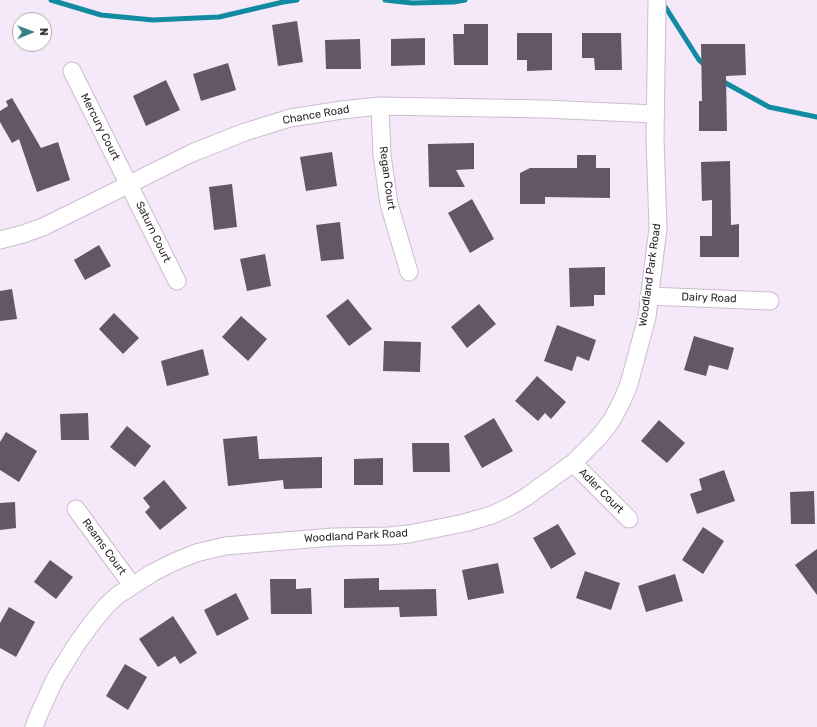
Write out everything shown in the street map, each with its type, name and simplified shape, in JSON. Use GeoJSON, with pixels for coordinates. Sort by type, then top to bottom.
{"type":"FeatureCollection","features":[{"type":"Feature","properties":{"kind":"street","name":"Woodland Park Road"},"geometry":{"type":"LineString","coordinates":[[34,727],[55,679],[76,645],[106,606],[132,585],[174,562],[196,553],[226,546],[258,542],[333,537],[389,536],[409,534],[464,523],[492,514],[511,506],[526,497],[573,463],[599,437],[612,420],[622,401],[647,317],[658,228],[656,114],[657,0]]}},
{"type":"Feature","properties":{"kind":"street","name":"Mercury Court"},"geometry":{"type":"LineString","coordinates":[[72,71],[128,183]]}},
{"type":"Feature","properties":{"kind":"street","name":"Chance Road"},"geometry":{"type":"LineString","coordinates":[[0,240],[43,227],[128,183],[192,153],[268,124],[313,114],[380,106],[544,109],[656,114]]}},
{"type":"Feature","properties":{"kind":"street","name":"Regan Court"},"geometry":{"type":"LineString","coordinates":[[380,106],[382,155],[389,204],[409,272]]}},
{"type":"Feature","properties":{"kind":"street","name":"Saturn Court"},"geometry":{"type":"LineString","coordinates":[[128,183],[177,282]]}},
{"type":"Feature","properties":{"kind":"street","name":"Dairy Road"},"geometry":{"type":"LineString","coordinates":[[649,296],[770,301]]}},
{"type":"Feature","properties":{"kind":"street","name":"Adler Court"},"geometry":{"type":"LineString","coordinates":[[573,463],[629,519]]}},
{"type":"Feature","properties":{"kind":"street","name":"Reams Court"},"geometry":{"type":"LineString","coordinates":[[76,508],[132,585]]}},
{"type":"Feature","properties":{"kind":"building"},"geometry":{"type":"Polygon","coordinates":[[[297,21],[303,62],[278,66],[272,25],[297,21]]]}},
{"type":"Feature","properties":{"kind":"building"},"geometry":{"type":"Polygon","coordinates":[[[464,24],[488,24],[488,65],[454,65],[453,34],[464,34],[464,24]]]}},
{"type":"Feature","properties":{"kind":"building"},"geometry":{"type":"Polygon","coordinates":[[[517,33],[552,33],[552,70],[527,71],[527,60],[517,60],[517,33]]]}},
{"type":"Feature","properties":{"kind":"building"},"geometry":{"type":"Polygon","coordinates":[[[582,33],[621,33],[622,70],[595,70],[594,58],[582,58],[582,33]]]}},
{"type":"Feature","properties":{"kind":"building"},"geometry":{"type":"Polygon","coordinates":[[[425,38],[425,65],[391,66],[391,39],[425,38]]]}},
{"type":"Feature","properties":{"kind":"building"},"geometry":{"type":"Polygon","coordinates":[[[360,39],[361,69],[326,69],[325,40],[360,39]]]}},
{"type":"Feature","properties":{"kind":"building"},"geometry":{"type":"Polygon","coordinates":[[[701,44],[745,44],[746,75],[726,76],[727,131],[699,131],[699,101],[702,101],[701,44]]]}},
{"type":"Feature","properties":{"kind":"building"},"geometry":{"type":"Polygon","coordinates":[[[228,63],[236,90],[201,101],[193,74],[228,63]]]}},
{"type":"Feature","properties":{"kind":"building"},"geometry":{"type":"Polygon","coordinates":[[[166,80],[180,110],[146,126],[133,96],[166,80]]]}},
{"type":"Feature","properties":{"kind":"building"},"geometry":{"type":"Polygon","coordinates":[[[12,98],[41,148],[58,142],[70,180],[37,192],[19,139],[12,143],[0,122],[0,111],[8,106],[6,101],[12,98]]]}},
{"type":"Feature","properties":{"kind":"building"},"geometry":{"type":"Polygon","coordinates":[[[474,143],[474,169],[456,170],[465,187],[429,187],[428,144],[474,143]]]}},
{"type":"Feature","properties":{"kind":"building"},"geometry":{"type":"Polygon","coordinates":[[[332,152],[337,186],[306,191],[300,157],[332,152]]]}},
{"type":"Feature","properties":{"kind":"building"},"geometry":{"type":"Polygon","coordinates":[[[577,155],[596,155],[596,168],[610,168],[610,198],[545,197],[545,204],[520,204],[520,173],[530,168],[577,168],[577,155]]]}},
{"type":"Feature","properties":{"kind":"building"},"geometry":{"type":"Polygon","coordinates":[[[730,161],[731,225],[739,224],[739,257],[700,257],[700,236],[712,236],[712,200],[702,201],[701,162],[730,161]]]}},
{"type":"Feature","properties":{"kind":"building"},"geometry":{"type":"Polygon","coordinates":[[[232,184],[237,227],[214,230],[209,187],[232,184]]]}},
{"type":"Feature","properties":{"kind":"building"},"geometry":{"type":"Polygon","coordinates":[[[472,199],[494,239],[470,253],[448,213],[472,199]]]}},
{"type":"Feature","properties":{"kind":"building"},"geometry":{"type":"Polygon","coordinates":[[[340,222],[344,259],[321,261],[316,225],[340,222]]]}},
{"type":"Feature","properties":{"kind":"building"},"geometry":{"type":"Polygon","coordinates":[[[99,245],[111,266],[85,280],[74,260],[99,245]]]}},
{"type":"Feature","properties":{"kind":"building"},"geometry":{"type":"Polygon","coordinates":[[[265,254],[271,286],[247,291],[240,259],[265,254]]]}},
{"type":"Feature","properties":{"kind":"building"},"geometry":{"type":"Polygon","coordinates":[[[605,267],[605,295],[594,295],[594,306],[570,307],[569,268],[605,267]]]}},
{"type":"Feature","properties":{"kind":"building"},"geometry":{"type":"Polygon","coordinates":[[[12,289],[17,319],[0,321],[0,291],[12,289]]]}},
{"type":"Feature","properties":{"kind":"building"},"geometry":{"type":"Polygon","coordinates":[[[348,299],[372,329],[349,346],[326,316],[348,299]]]}},
{"type":"Feature","properties":{"kind":"building"},"geometry":{"type":"Polygon","coordinates":[[[479,304],[496,324],[467,348],[451,327],[479,304]]]}},
{"type":"Feature","properties":{"kind":"building"},"geometry":{"type":"Polygon","coordinates":[[[114,313],[139,338],[123,354],[99,329],[114,313]]]}},
{"type":"Feature","properties":{"kind":"building"},"geometry":{"type":"Polygon","coordinates":[[[241,316],[267,339],[248,361],[222,337],[241,316]]]}},
{"type":"Feature","properties":{"kind":"building"},"geometry":{"type":"Polygon","coordinates":[[[557,325],[596,340],[589,361],[577,356],[572,371],[544,361],[557,325]]]}},
{"type":"Feature","properties":{"kind":"building"},"geometry":{"type":"Polygon","coordinates":[[[694,336],[734,348],[728,370],[709,365],[706,376],[684,370],[694,336]]]}},
{"type":"Feature","properties":{"kind":"building"},"geometry":{"type":"Polygon","coordinates":[[[384,341],[421,342],[420,372],[383,371],[384,341]]]}},
{"type":"Feature","properties":{"kind":"building"},"geometry":{"type":"Polygon","coordinates":[[[203,349],[209,375],[167,386],[161,361],[203,349]]]}},
{"type":"Feature","properties":{"kind":"building"},"geometry":{"type":"Polygon","coordinates":[[[537,376],[566,402],[551,419],[545,413],[538,421],[515,401],[537,376]]]}},
{"type":"Feature","properties":{"kind":"building"},"geometry":{"type":"Polygon","coordinates":[[[88,413],[89,440],[61,440],[60,414],[88,413]]]}},
{"type":"Feature","properties":{"kind":"building"},"geometry":{"type":"Polygon","coordinates":[[[494,418],[513,451],[482,468],[464,436],[494,418]]]}},
{"type":"Feature","properties":{"kind":"building"},"geometry":{"type":"Polygon","coordinates":[[[659,420],[685,443],[667,463],[641,441],[659,420]]]}},
{"type":"Feature","properties":{"kind":"building"},"geometry":{"type":"Polygon","coordinates":[[[127,426],[151,446],[135,467],[110,447],[127,426]]]}},
{"type":"Feature","properties":{"kind":"building"},"geometry":{"type":"Polygon","coordinates":[[[6,432],[37,451],[19,482],[0,470],[0,442],[6,432]]]}},
{"type":"Feature","properties":{"kind":"building"},"geometry":{"type":"Polygon","coordinates":[[[257,436],[259,459],[322,457],[322,488],[284,489],[283,480],[228,486],[223,439],[257,436]]]}},
{"type":"Feature","properties":{"kind":"building"},"geometry":{"type":"Polygon","coordinates":[[[412,443],[449,443],[450,472],[413,472],[412,443]]]}},
{"type":"Feature","properties":{"kind":"building"},"geometry":{"type":"Polygon","coordinates":[[[383,458],[383,485],[354,485],[354,459],[383,458]]]}},
{"type":"Feature","properties":{"kind":"building"},"geometry":{"type":"Polygon","coordinates":[[[724,470],[735,501],[697,514],[690,494],[702,490],[699,479],[724,470]]]}},
{"type":"Feature","properties":{"kind":"building"},"geometry":{"type":"Polygon","coordinates":[[[164,480],[187,508],[160,530],[145,512],[150,507],[143,498],[164,480]]]}},
{"type":"Feature","properties":{"kind":"building"},"geometry":{"type":"Polygon","coordinates":[[[814,491],[815,524],[791,524],[790,492],[814,491]]]}},
{"type":"Feature","properties":{"kind":"building"},"geometry":{"type":"Polygon","coordinates":[[[15,502],[16,528],[0,530],[0,503],[15,502]]]}},
{"type":"Feature","properties":{"kind":"building"},"geometry":{"type":"Polygon","coordinates":[[[558,524],[576,554],[551,569],[533,538],[558,524]]]}},
{"type":"Feature","properties":{"kind":"building"},"geometry":{"type":"Polygon","coordinates":[[[703,527],[724,541],[703,574],[682,560],[703,527]]]}},
{"type":"Feature","properties":{"kind":"building"},"geometry":{"type":"Polygon","coordinates":[[[817,549],[817,595],[795,565],[817,549]]]}},
{"type":"Feature","properties":{"kind":"building"},"geometry":{"type":"Polygon","coordinates":[[[50,560],[73,577],[56,599],[34,582],[50,560]]]}},
{"type":"Feature","properties":{"kind":"building"},"geometry":{"type":"Polygon","coordinates":[[[498,563],[504,593],[468,600],[462,570],[498,563]]]}},
{"type":"Feature","properties":{"kind":"building"},"geometry":{"type":"Polygon","coordinates":[[[585,571],[620,583],[611,610],[576,598],[585,571]]]}},
{"type":"Feature","properties":{"kind":"building"},"geometry":{"type":"Polygon","coordinates":[[[675,574],[683,601],[646,612],[638,586],[675,574]]]}},
{"type":"Feature","properties":{"kind":"building"},"geometry":{"type":"Polygon","coordinates":[[[379,578],[379,590],[436,589],[437,616],[400,617],[399,607],[344,608],[344,579],[379,578]]]}},
{"type":"Feature","properties":{"kind":"building"},"geometry":{"type":"Polygon","coordinates":[[[270,579],[296,579],[296,589],[311,588],[312,614],[271,614],[270,579]]]}},
{"type":"Feature","properties":{"kind":"building"},"geometry":{"type":"Polygon","coordinates":[[[236,593],[249,619],[217,636],[204,610],[236,593]]]}},
{"type":"Feature","properties":{"kind":"building"},"geometry":{"type":"Polygon","coordinates":[[[9,607],[35,622],[16,657],[0,648],[0,623],[9,607]]]}},
{"type":"Feature","properties":{"kind":"building"},"geometry":{"type":"Polygon","coordinates":[[[173,616],[197,653],[180,664],[175,656],[158,667],[139,639],[173,616]]]}},
{"type":"Feature","properties":{"kind":"building"},"geometry":{"type":"Polygon","coordinates":[[[125,664],[147,677],[128,710],[106,696],[125,664]]]}},
{"type":"Feature","properties":{"kind":"waterway"},"geometry":{"type":"LineString","coordinates":[[51,0],[101,15],[153,20],[219,17],[297,0]]}},
{"type":"Feature","properties":{"kind":"waterway"},"geometry":{"type":"LineString","coordinates":[[385,0],[412,3],[454,2],[465,0]]}},
{"type":"Feature","properties":{"kind":"waterway"},"geometry":{"type":"LineString","coordinates":[[661,3],[666,8],[699,60],[706,66]]}},
{"type":"Feature","properties":{"kind":"waterway"},"geometry":{"type":"LineString","coordinates":[[722,81],[769,107],[817,117]]}}]}
